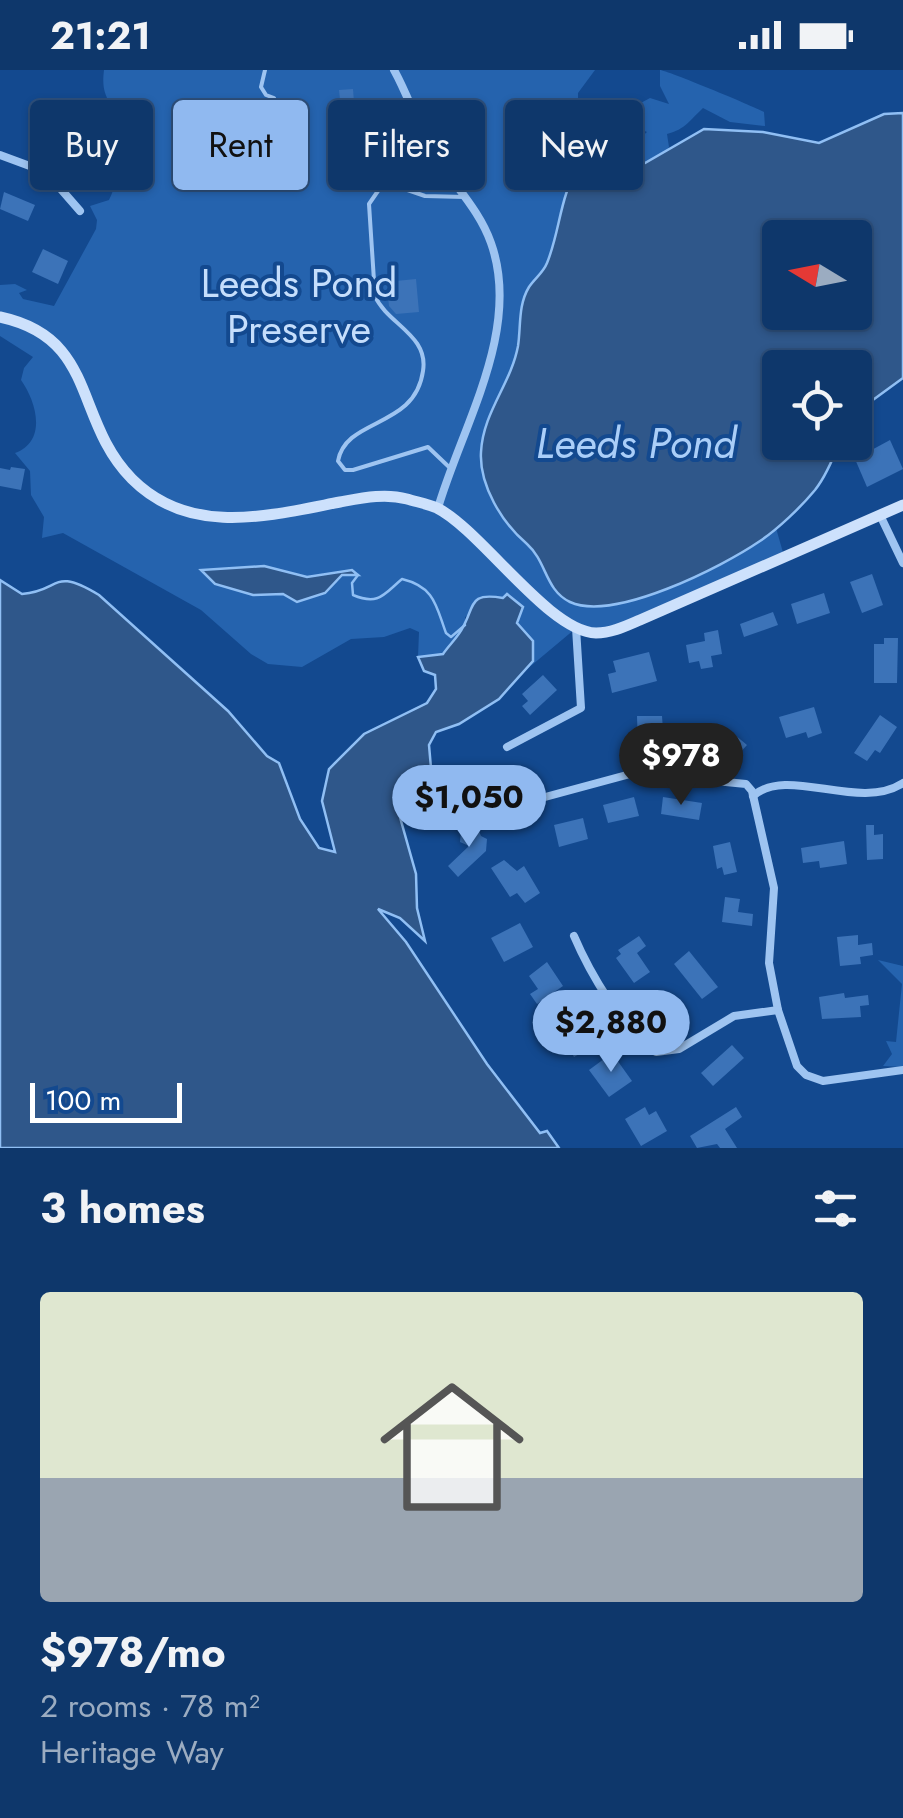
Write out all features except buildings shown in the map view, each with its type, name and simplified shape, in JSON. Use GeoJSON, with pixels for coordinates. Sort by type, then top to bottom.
{"type":"FeatureCollection","features":[{"type":"Feature","properties":{"kind":"main road"},"geometry":{"type":"LineString","coordinates":[[0,317],[34,326],[60,346],[74,367],[113,459],[162,504],[183,512],[236,519],[383,496],[438,508],[576,628],[594,633],[613,631],[903,505]]}},
{"type":"Feature","properties":{"kind":"street"},"geometry":{"type":"LineString","coordinates":[[394,70],[431,150],[482,221],[498,271],[499,302],[488,364],[438,508]]}},
{"type":"Feature","properties":{"kind":"street"},"geometry":{"type":"LineString","coordinates":[[0,156],[46,172],[80,211]]}},
{"type":"Feature","properties":{"kind":"street"},"geometry":{"type":"LineString","coordinates":[[880,515],[903,563]]}},
{"type":"Feature","properties":{"kind":"street"},"geometry":{"type":"LineString","coordinates":[[507,747],[581,708],[576,628]]}},
{"type":"Feature","properties":{"kind":"street"},"geometry":{"type":"LineString","coordinates":[[517,818],[524,806],[534,800],[634,774],[736,781],[748,786],[774,888],[769,963],[778,1010],[797,1066],[816,1080],[848,1080],[903,1070]]}},
{"type":"Feature","properties":{"kind":"street"},"geometry":{"type":"LineString","coordinates":[[753,796],[772,785],[856,794],[888,792],[903,783]]}},
{"type":"Feature","properties":{"kind":"street"},"geometry":{"type":"LineString","coordinates":[[574,936],[591,971],[636,1036],[656,1052],[678,1048],[734,1016],[778,1010]]}},
{"type":"Feature","properties":{"kind":"lane"},"geometry":{"type":"LineString","coordinates":[[265,70],[261,87],[274,98]]}},
{"type":"Feature","properties":{"kind":"lane"},"geometry":{"type":"LineString","coordinates":[[378,190],[368,204],[375,296],[380,308],[417,343],[423,354],[423,371],[411,402],[393,417],[350,438],[341,447],[338,461],[345,470],[353,470],[428,448],[450,468]]}},
{"type":"Feature","properties":{"kind":"lane"},"geometry":{"type":"LineString","coordinates":[[408,190],[425,196],[465,197]]}},
{"type":"Feature","properties":{"kind":"green space","name":"Leeds Pond Preserve"},"geometry":{"type":"Polygon","coordinates":[[[104,70],[595,70],[578,93],[578,100],[505,100],[505,190],[580,190],[546,266],[524,300],[514,361],[484,437],[482,463],[488,490],[535,554],[555,589],[568,601],[587,607],[613,605],[675,585],[735,555],[776,528],[784,556],[613,631],[575,629],[526,670],[533,661],[533,641],[519,628],[518,612],[503,598],[465,617],[465,625],[442,656],[418,657],[419,632],[410,628],[384,637],[351,639],[302,667],[268,664],[201,610],[63,533],[42,538],[44,517],[31,495],[30,471],[15,453],[32,439],[35,430],[34,409],[21,380],[33,357],[0,336],[0,285],[15,284],[27,290],[19,293],[23,299],[54,306],[96,229],[97,220],[90,206],[109,200],[113,190],[153,190],[153,100],[108,100],[104,70]]]}},
{"type":"Feature","properties":{"kind":"green space"},"geometry":{"type":"Polygon","coordinates":[[[660,70],[764,112],[765,126],[730,122],[703,108],[683,127],[667,134],[669,147],[662,155],[643,162],[643,136],[647,132],[643,130],[643,102],[650,98],[669,104],[660,86],[660,70]]]}},
{"type":"Feature","properties":{"kind":"green space"},"geometry":{"type":"Polygon","coordinates":[[[878,960],[903,966],[903,1067],[883,1066],[892,1054],[886,1041],[896,1042],[902,984],[878,960]]]}},
{"type":"Feature","properties":{"kind":"water","name":"Leeds Pond"},"geometry":{"type":"Polygon","coordinates":[[[903,113],[903,378],[872,401],[872,350],[762,350],[762,460],[832,460],[815,490],[760,541],[695,577],[613,605],[570,602],[556,590],[534,551],[494,502],[481,465],[487,424],[518,346],[525,294],[547,263],[567,190],[643,190],[643,163],[704,129],[763,132],[819,143],[884,114],[903,113]]]}},
{"type":"Feature","properties":{"kind":"water"},"geometry":{"type":"Polygon","coordinates":[[[264,566],[307,577],[352,570],[358,575],[342,575],[325,593],[297,602],[283,594],[253,595],[215,584],[201,570],[264,566]]]}},
{"type":"Feature","properties":{"kind":"water"},"geometry":{"type":"Polygon","coordinates":[[[0,580],[22,594],[64,581],[99,595],[228,711],[267,756],[279,763],[300,819],[319,848],[335,852],[322,801],[329,769],[364,734],[427,703],[436,689],[435,675],[424,671],[418,657],[443,654],[475,602],[507,594],[523,607],[517,623],[533,641],[533,661],[499,699],[459,724],[436,732],[429,745],[433,791],[426,784],[411,783],[398,810],[416,874],[417,908],[425,941],[400,918],[378,909],[406,942],[487,1064],[540,1133],[547,1131],[559,1148],[0,1148],[0,580]]]}},
{"type":"Feature","properties":{"kind":"waterway"},"geometry":{"type":"LineString","coordinates":[[358,575],[352,583],[353,595],[375,599],[402,579],[428,592],[451,637],[465,625]]}}]}
